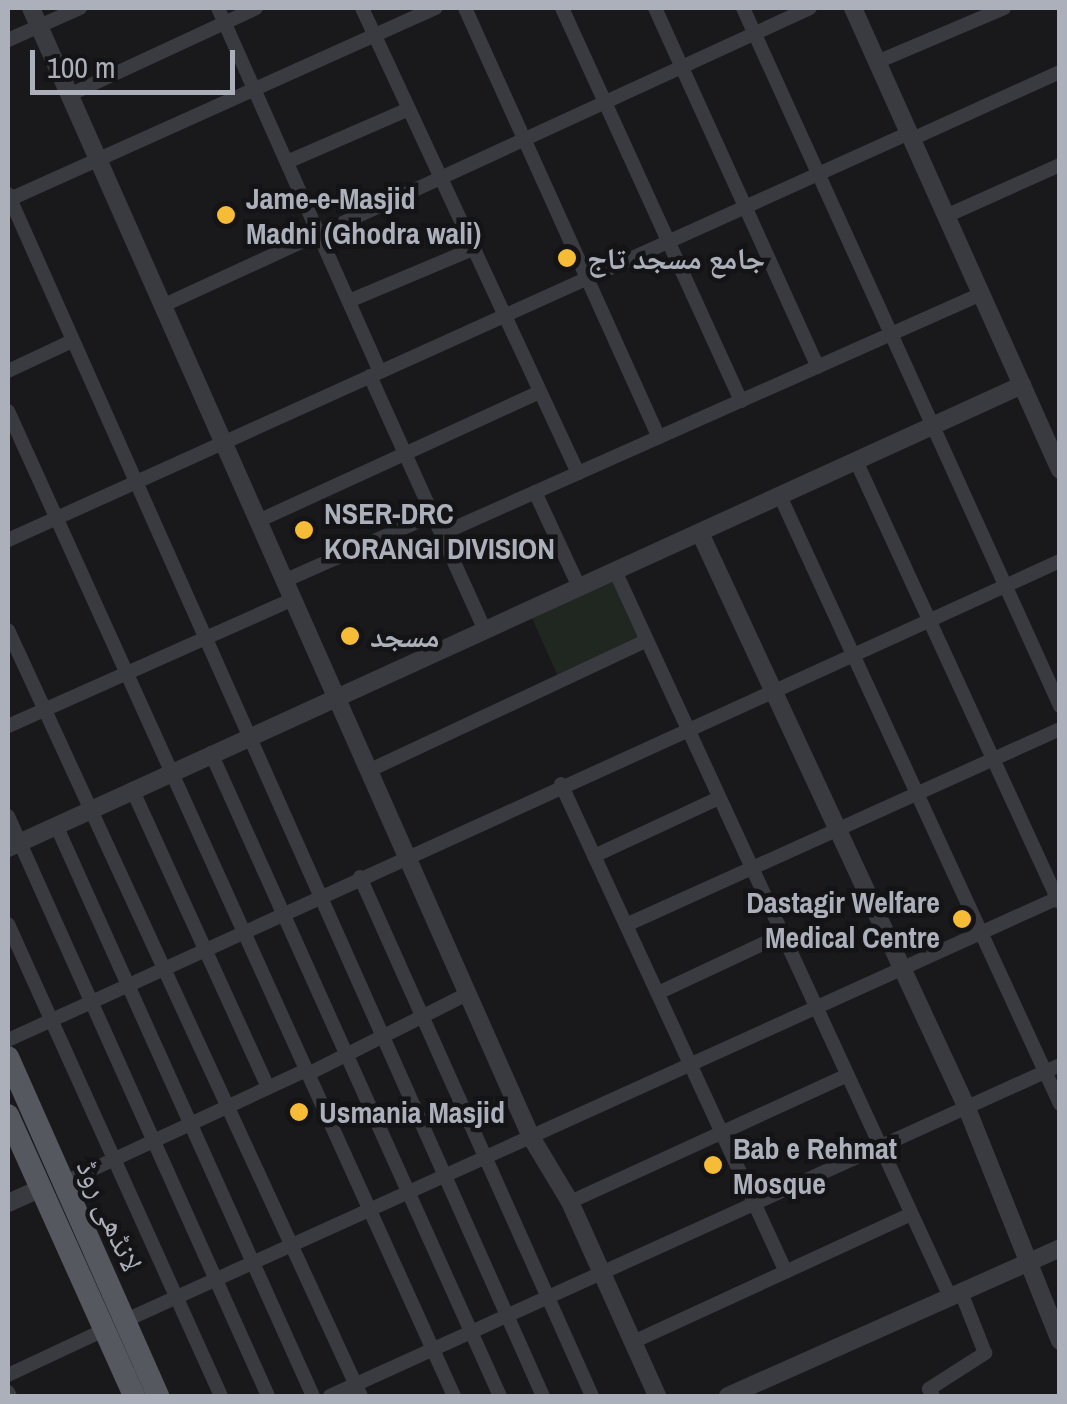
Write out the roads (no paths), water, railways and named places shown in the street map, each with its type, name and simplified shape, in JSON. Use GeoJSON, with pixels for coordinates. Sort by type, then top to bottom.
{"type":"FeatureCollection","features":[{"type":"Feature","properties":{"kind":"main road","name":"لانڈھی روڈ"},"geometry":{"type":"LineString","coordinates":[[8,1057],[63,1183],[114,1325],[134,1396]]}},
{"type":"Feature","properties":{"kind":"main road","name":"لانڈھی روڈ"},"geometry":{"type":"LineString","coordinates":[[8,1115],[40,1189],[114,1325],[158,1396]]}},
{"type":"Feature","properties":{"kind":"street"},"geometry":{"type":"LineString","coordinates":[[31,8],[531,1138],[570,1202],[657,1396]]}},
{"type":"Feature","properties":{"kind":"street"},"geometry":{"type":"LineString","coordinates":[[8,40],[80,8]]}},
{"type":"Feature","properties":{"kind":"street"},"geometry":{"type":"LineString","coordinates":[[69,94],[221,15],[256,8]]}},
{"type":"Feature","properties":{"kind":"street"},"geometry":{"type":"LineString","coordinates":[[362,8],[578,473]]}},
{"type":"Feature","properties":{"kind":"street"},"geometry":{"type":"LineString","coordinates":[[436,8],[8,198],[543,1396]]}},
{"type":"Feature","properties":{"kind":"street"},"geometry":{"type":"LineString","coordinates":[[465,8],[659,437]]}},
{"type":"Feature","properties":{"kind":"street"},"geometry":{"type":"LineString","coordinates":[[562,8],[741,401]]}},
{"type":"Feature","properties":{"kind":"street"},"geometry":{"type":"LineString","coordinates":[[655,8],[818,366]]}},
{"type":"Feature","properties":{"kind":"street"},"geometry":{"type":"LineString","coordinates":[[743,8],[1060,706]]}},
{"type":"Feature","properties":{"kind":"street"},"geometry":{"type":"LineString","coordinates":[[162,306],[810,8]]}},
{"type":"Feature","properties":{"kind":"street"},"geometry":{"type":"LineString","coordinates":[[853,8],[1060,470]]}},
{"type":"Feature","properties":{"kind":"street"},"geometry":{"type":"LineString","coordinates":[[877,62],[1004,8]]}},
{"type":"Feature","properties":{"kind":"street"},"geometry":{"type":"LineString","coordinates":[[221,15],[349,302],[406,454],[485,631]]}},
{"type":"Feature","properties":{"kind":"street"},"geometry":{"type":"LineString","coordinates":[[8,540],[820,173],[1060,72]]}},
{"type":"Feature","properties":{"kind":"street"},"geometry":{"type":"LineString","coordinates":[[287,162],[409,110]]}},
{"type":"Feature","properties":{"kind":"street"},"geometry":{"type":"LineString","coordinates":[[946,216],[1060,165]]}},
{"type":"Feature","properties":{"kind":"street"},"geometry":{"type":"LineString","coordinates":[[349,302],[473,249]]}},
{"type":"Feature","properties":{"kind":"street"},"geometry":{"type":"LineString","coordinates":[[441,534],[981,294]]}},
{"type":"Feature","properties":{"kind":"street"},"geometry":{"type":"LineString","coordinates":[[8,370],[72,341]]}},
{"type":"Feature","properties":{"kind":"street"},"geometry":{"type":"LineString","coordinates":[[13,845],[1022,386]]}},
{"type":"Feature","properties":{"kind":"street"},"geometry":{"type":"LineString","coordinates":[[258,521],[540,392]]}},
{"type":"Feature","properties":{"kind":"street"},"geometry":{"type":"LineString","coordinates":[[8,411],[454,1396]]}},
{"type":"Feature","properties":{"kind":"street"},"geometry":{"type":"LineString","coordinates":[[8,1375],[1059,899],[857,462]]}},
{"type":"Feature","properties":{"kind":"street"},"geometry":{"type":"LineString","coordinates":[[535,492],[579,588]]}},
{"type":"Feature","properties":{"kind":"street"},"geometry":{"type":"LineString","coordinates":[[781,498],[1060,1104]]}},
{"type":"Feature","properties":{"kind":"street"},"geometry":{"type":"LineString","coordinates":[[284,581],[433,515]]}},
{"type":"Feature","properties":{"kind":"street"},"geometry":{"type":"LineString","coordinates":[[701,535],[966,1106],[1060,1341]]}},
{"type":"Feature","properties":{"kind":"street"},"geometry":{"type":"LineString","coordinates":[[8,1040],[686,726],[1060,561]]}},
{"type":"Feature","properties":{"kind":"street"},"geometry":{"type":"LineString","coordinates":[[616,573],[912,1214],[986,1353],[930,1389],[933,1396]]}},
{"type":"Feature","properties":{"kind":"street"},"geometry":{"type":"LineString","coordinates":[[8,726],[293,599]]}},
{"type":"Feature","properties":{"kind":"street"},"geometry":{"type":"LineString","coordinates":[[8,630],[358,1391]]}},
{"type":"Feature","properties":{"kind":"street"},"geometry":{"type":"LineString","coordinates":[[368,770],[646,641]]}},
{"type":"Feature","properties":{"kind":"street"},"geometry":{"type":"LineString","coordinates":[[626,925],[1060,729]]}},
{"type":"Feature","properties":{"kind":"street"},"geometry":{"type":"LineString","coordinates":[[211,754],[500,1396]]}},
{"type":"Feature","properties":{"kind":"street"},"geometry":{"type":"LineString","coordinates":[[561,784],[786,1272]]}},
{"type":"Feature","properties":{"kind":"street"},"geometry":{"type":"LineString","coordinates":[[132,790],[268,1087]]}},
{"type":"Feature","properties":{"kind":"street"},"geometry":{"type":"LineString","coordinates":[[594,856],[718,798]]}},
{"type":"Feature","properties":{"kind":"street"},"geometry":{"type":"LineString","coordinates":[[8,816],[13,845],[90,1001],[268,1396]]}},
{"type":"Feature","properties":{"kind":"street"},"geometry":{"type":"LineString","coordinates":[[56,825],[313,1396]]}},
{"type":"Feature","properties":{"kind":"street"},"geometry":{"type":"LineString","coordinates":[[360,877],[592,1396]]}},
{"type":"Feature","properties":{"kind":"street"},"geometry":{"type":"LineString","coordinates":[[8,924],[221,1396]]}},
{"type":"Feature","properties":{"kind":"street"},"geometry":{"type":"LineString","coordinates":[[658,993],[782,935]]}},
{"type":"Feature","properties":{"kind":"street"},"geometry":{"type":"LineString","coordinates":[[63,1183],[346,1055],[468,994]]}},
{"type":"Feature","properties":{"kind":"street"},"geometry":{"type":"LineString","coordinates":[[330,1396],[358,1391],[432,1349],[1060,1065]]}},
{"type":"Feature","properties":{"kind":"street"},"geometry":{"type":"LineString","coordinates":[[570,1202],[847,1075]]}},
{"type":"Feature","properties":{"kind":"street"},"geometry":{"type":"LineString","coordinates":[[8,1203],[40,1189]]}},
{"type":"Feature","properties":{"kind":"street"},"geometry":{"type":"LineString","coordinates":[[632,1342],[912,1214]]}},
{"type":"Feature","properties":{"kind":"street"},"geometry":{"type":"LineString","coordinates":[[728,1396],[1060,1248]]}},
{"type":"Feature","properties":{"kind":"place","name":"Jame-e-Masjid Madni (Ghodra wali)"},"geometry":{"type":"Point","coordinates":[226,215]}},
{"type":"Feature","properties":{"kind":"place","name":"جامع مسجد تاج"},"geometry":{"type":"Point","coordinates":[567,258]}},
{"type":"Feature","properties":{"kind":"place","name":"NSER-DRC KORANGI DIVISION"},"geometry":{"type":"Point","coordinates":[304,530]}},
{"type":"Feature","properties":{"kind":"place","name":"مسجد"},"geometry":{"type":"Point","coordinates":[350,636]}},
{"type":"Feature","properties":{"kind":"place","name":"Dastagir Welfare Medical Centre"},"geometry":{"type":"Point","coordinates":[962,919]}},
{"type":"Feature","properties":{"kind":"place","name":"Usmania Masjid"},"geometry":{"type":"Point","coordinates":[299,1112]}},
{"type":"Feature","properties":{"kind":"place","name":"Bab e Rehmat Mosque"},"geometry":{"type":"Point","coordinates":[713,1165]}}]}
